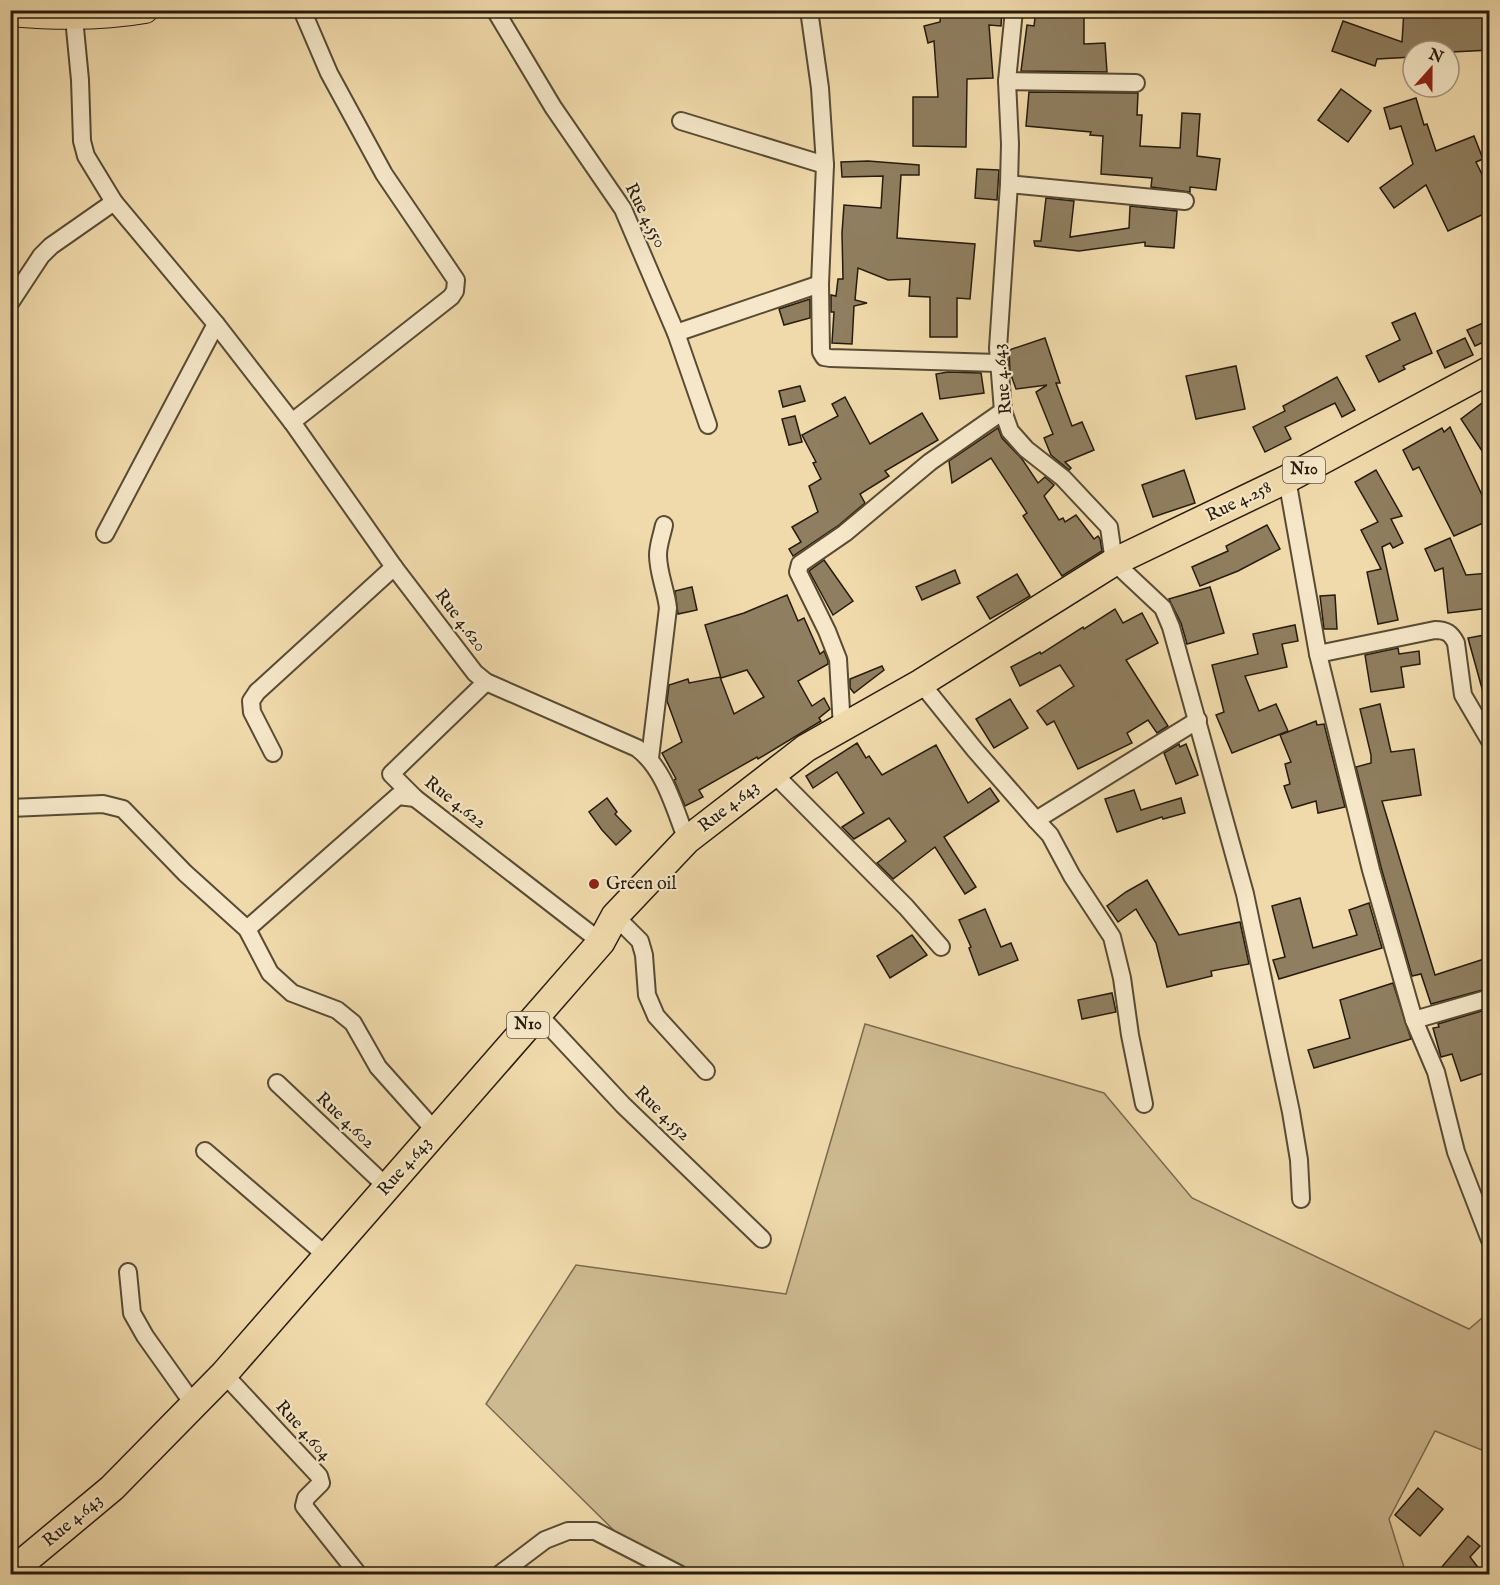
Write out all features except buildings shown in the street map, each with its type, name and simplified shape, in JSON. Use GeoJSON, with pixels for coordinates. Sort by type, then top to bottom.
{"type":"FeatureCollection","features":[{"type":"Feature","properties":{"kind":"highway","name":"Rue 4.258"},"geometry":{"type":"LineString","coordinates":[[1114,562],[1287,479],[1490,370]]}},
{"type":"Feature","properties":{"kind":"highway","name":"Rue 4.643"},"geometry":{"type":"LineString","coordinates":[[10,1573],[112,1488],[224,1374],[601,942],[615,916],[687,840],[806,748],[921,683],[1114,562]]}},
{"type":"Feature","properties":{"kind":"main road"},"geometry":{"type":"LineString","coordinates":[[10,13],[74,18],[119,15],[145,10]]}},
{"type":"Feature","properties":{"kind":"street"},"geometry":{"type":"LineString","coordinates":[[292,422],[451,297],[456,285],[456,280],[384,174],[329,73],[302,10]]}},
{"type":"Feature","properties":{"kind":"street","name":"Rue 4.550"},"geometry":{"type":"LineString","coordinates":[[495,10],[553,107],[623,209],[676,333],[708,425]]}},
{"type":"Feature","properties":{"kind":"street"},"geometry":{"type":"LineString","coordinates":[[809,10],[820,88],[825,165],[820,284],[821,352],[824,357],[998,363]]}},
{"type":"Feature","properties":{"kind":"street","name":"Rue 4.643"},"geometry":{"type":"LineString","coordinates":[[1014,10],[1007,81],[1009,184],[998,363],[1003,411],[1010,431],[1026,449],[1063,478],[1109,527],[1114,562]]}},
{"type":"Feature","properties":{"kind":"street","name":"Rue 4.620"},"geometry":{"type":"LineString","coordinates":[[74,18],[80,80],[82,141],[86,156],[114,202],[216,324],[292,422],[394,567],[475,673],[486,682],[637,748],[650,758],[662,778],[687,840]]}},
{"type":"Feature","properties":{"kind":"street"},"geometry":{"type":"LineString","coordinates":[[1007,81],[1136,83]]}},
{"type":"Feature","properties":{"kind":"street"},"geometry":{"type":"LineString","coordinates":[[681,121],[825,165]]}},
{"type":"Feature","properties":{"kind":"street"},"geometry":{"type":"LineString","coordinates":[[1009,184],[1185,201]]}},
{"type":"Feature","properties":{"kind":"street"},"geometry":{"type":"LineString","coordinates":[[10,303],[41,256],[51,246],[114,202]]}},
{"type":"Feature","properties":{"kind":"street"},"geometry":{"type":"LineString","coordinates":[[676,333],[820,284]]}},
{"type":"Feature","properties":{"kind":"street"},"geometry":{"type":"LineString","coordinates":[[105,534],[216,324]]}},
{"type":"Feature","properties":{"kind":"street"},"geometry":{"type":"LineString","coordinates":[[842,728],[838,659],[798,572],[800,564],[845,533],[930,462],[1003,411]]}},
{"type":"Feature","properties":{"kind":"street"},"geometry":{"type":"LineString","coordinates":[[1287,479],[1318,654],[1371,870],[1413,1020],[1436,1072],[1456,1152],[1490,1240]]}},
{"type":"Feature","properties":{"kind":"street"},"geometry":{"type":"LineString","coordinates":[[650,758],[668,608],[659,568],[658,552],[664,525]]}},
{"type":"Feature","properties":{"kind":"street"},"geometry":{"type":"LineString","coordinates":[[1114,562],[1163,608],[1198,720],[1245,894],[1291,1112],[1299,1160],[1301,1198]]}},
{"type":"Feature","properties":{"kind":"street"},"geometry":{"type":"LineString","coordinates":[[273,753],[252,712],[251,701],[257,692],[394,567]]}},
{"type":"Feature","properties":{"kind":"street"},"geometry":{"type":"LineString","coordinates":[[1318,654],[1444,630],[1452,636],[1456,643],[1466,703],[1490,741]]}},
{"type":"Feature","properties":{"kind":"street","name":"Rue 4.622"},"geometry":{"type":"LineString","coordinates":[[486,682],[391,774],[415,798],[601,942]]}},
{"type":"Feature","properties":{"kind":"street"},"geometry":{"type":"LineString","coordinates":[[921,683],[975,750],[1050,835],[1072,876],[1113,937],[1144,1104]]}},
{"type":"Feature","properties":{"kind":"street"},"geometry":{"type":"LineString","coordinates":[[1036,820],[1198,720]]}},
{"type":"Feature","properties":{"kind":"street"},"geometry":{"type":"LineString","coordinates":[[773,773],[906,907],[941,947]]}},
{"type":"Feature","properties":{"kind":"street"},"geometry":{"type":"LineString","coordinates":[[247,929],[398,796],[415,798]]}},
{"type":"Feature","properties":{"kind":"street"},"geometry":{"type":"LineString","coordinates":[[10,808],[103,804],[123,809],[185,873],[247,929],[270,973],[292,993],[337,1010],[353,1023],[378,1067],[436,1131]]}},
{"type":"Feature","properties":{"kind":"street"},"geometry":{"type":"LineString","coordinates":[[615,916],[640,941],[644,955],[647,995],[656,1016],[706,1071]]}},
{"type":"Feature","properties":{"kind":"street"},"geometry":{"type":"LineString","coordinates":[[1413,1020],[1490,998]]}},
{"type":"Feature","properties":{"kind":"street","name":"Rue 4.552"},"geometry":{"type":"LineString","coordinates":[[538,1014],[623,1105],[762,1239]]}},
{"type":"Feature","properties":{"kind":"street","name":"Rue 4.602"},"geometry":{"type":"LineString","coordinates":[[277,1083],[388,1188]]}},
{"type":"Feature","properties":{"kind":"street"},"geometry":{"type":"LineString","coordinates":[[205,1151],[328,1257]]}},
{"type":"Feature","properties":{"kind":"street"},"geometry":{"type":"LineString","coordinates":[[128,1272],[132,1313],[145,1336],[194,1405]]}},
{"type":"Feature","properties":{"kind":"street","name":"Rue 4.604"},"geometry":{"type":"LineString","coordinates":[[224,1374],[319,1476],[321,1483],[306,1498],[304,1506],[358,1575]]}},
{"type":"Feature","properties":{"kind":"street"},"geometry":{"type":"LineString","coordinates":[[500,1575],[546,1540],[568,1531],[595,1532],[679,1575]]}},
{"type":"Feature","properties":{"kind":"shaded area"},"geometry":{"type":"Polygon","coordinates":[[[865,1024],[1104,1093],[1192,1198],[1469,1329],[1489,1312],[1489,1453],[1435,1431],[1389,1519],[1406,1574],[658,1574],[486,1404],[576,1265],[786,1294],[865,1024]]]}},
{"type":"Feature","properties":{"kind":"place","name":"Green oil"},"geometry":{"type":"Point","coordinates":[594,884]}}]}
